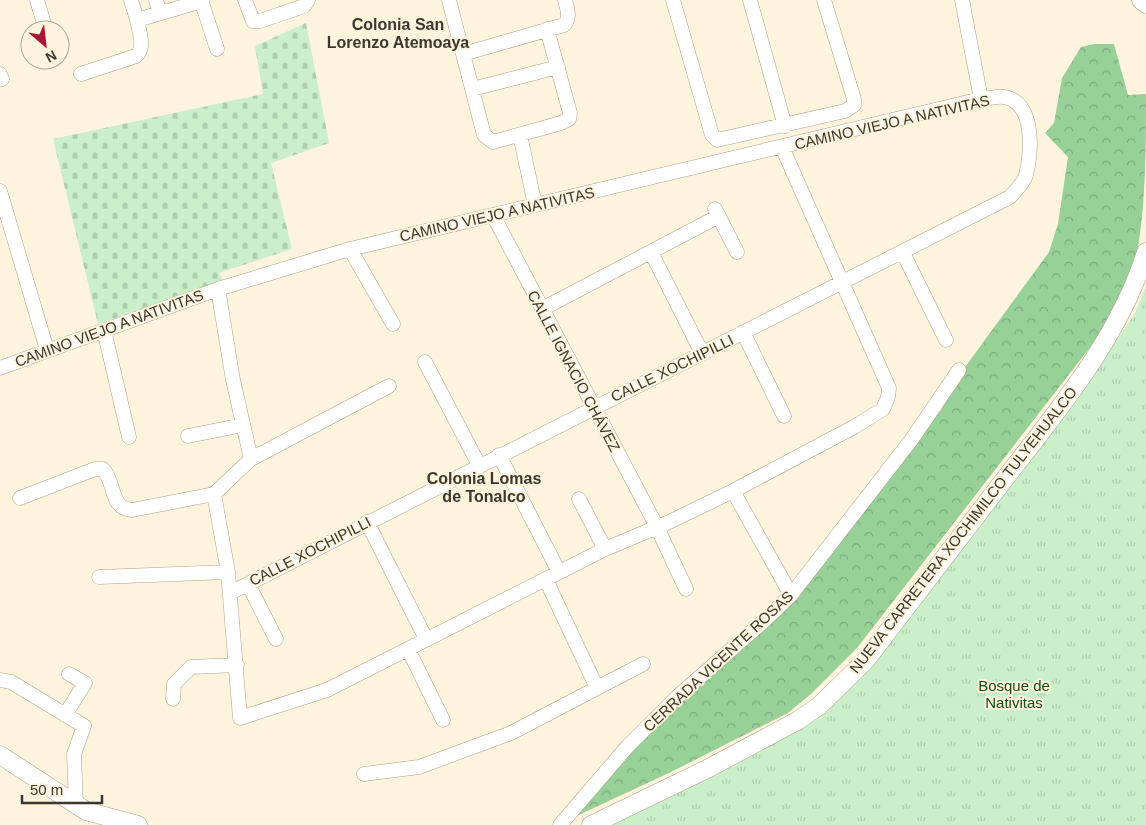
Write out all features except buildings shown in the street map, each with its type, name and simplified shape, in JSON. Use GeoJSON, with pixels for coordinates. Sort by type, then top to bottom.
{"type":"FeatureCollection","features":[{"type":"Feature","properties":{"kind":"main road"},"geometry":{"type":"LineString","coordinates":[[1141,0],[1146,4]]}},
{"type":"Feature","properties":{"kind":"main road","name":"NUEVA CARRETERA XOCHIMILCO TULYEHUALCO"},"geometry":{"type":"LineString","coordinates":[[591,825],[775,734],[819,706],[845,682],[866,660],[1051,420],[1094,359],[1127,300],[1139,274],[1146,252]]}},
{"type":"Feature","properties":{"kind":"main road"},"geometry":{"type":"LineString","coordinates":[[0,755],[86,811],[114,822],[138,825]]}},
{"type":"Feature","properties":{"kind":"street"},"geometry":{"type":"LineString","coordinates":[[37,0],[43,20]]}},
{"type":"Feature","properties":{"kind":"street"},"geometry":{"type":"LineString","coordinates":[[81,74],[136,56],[140,52],[142,48],[131,0]]}},
{"type":"Feature","properties":{"kind":"street"},"geometry":{"type":"LineString","coordinates":[[245,0],[253,21],[260,21],[304,6],[308,0]]}},
{"type":"Feature","properties":{"kind":"street"},"geometry":{"type":"LineString","coordinates":[[449,0],[484,135],[493,142],[562,123],[569,119],[570,113],[547,30]]}},
{"type":"Feature","properties":{"kind":"street"},"geometry":{"type":"LineString","coordinates":[[463,54],[547,30],[567,22],[568,13],[565,0]]}},
{"type":"Feature","properties":{"kind":"street"},"geometry":{"type":"LineString","coordinates":[[673,0],[712,135],[716,140],[845,111],[854,105],[854,99],[824,0]]}},
{"type":"Feature","properties":{"kind":"street"},"geometry":{"type":"LineString","coordinates":[[750,0],[785,126]]}},
{"type":"Feature","properties":{"kind":"street"},"geometry":{"type":"LineString","coordinates":[[962,0],[981,100]]}},
{"type":"Feature","properties":{"kind":"street"},"geometry":{"type":"LineString","coordinates":[[137,20],[158,6],[201,1],[217,49]]}},
{"type":"Feature","properties":{"kind":"street"},"geometry":{"type":"LineString","coordinates":[[472,89],[558,67]]}},
{"type":"Feature","properties":{"kind":"street","name":"CAMINO VIEJO A NATIVITAS"},"geometry":{"type":"LineString","coordinates":[[0,368],[218,289],[350,249],[981,100],[1005,97]]}},
{"type":"Feature","properties":{"kind":"street","name":"CALLE XOCHIPILLI"},"geometry":{"type":"LineString","coordinates":[[230,593],[593,407],[902,253],[1010,196],[1019,187],[1026,175],[1030,127],[1024,112],[1017,104],[1005,97]]}},
{"type":"Feature","properties":{"kind":"street"},"geometry":{"type":"LineString","coordinates":[[520,134],[535,205]]}},
{"type":"Feature","properties":{"kind":"street"},"geometry":{"type":"LineString","coordinates":[[214,494],[228,572],[240,718],[327,690],[605,549],[733,490],[854,427],[883,409],[888,397],[889,388],[782,147]]}},
{"type":"Feature","properties":{"kind":"street"},"geometry":{"type":"LineString","coordinates":[[0,191],[47,350]]}},
{"type":"Feature","properties":{"kind":"street"},"geometry":{"type":"LineString","coordinates":[[542,309],[651,252],[717,212],[737,252]]}},
{"type":"Feature","properties":{"kind":"street","name":"CALLE IGNACIO CHÁVEZ"},"geometry":{"type":"LineString","coordinates":[[493,214],[656,527],[686,589]]}},
{"type":"Feature","properties":{"kind":"street"},"geometry":{"type":"LineString","coordinates":[[350,249],[393,324]]}},
{"type":"Feature","properties":{"kind":"street"},"geometry":{"type":"LineString","coordinates":[[651,252],[702,353]]}},
{"type":"Feature","properties":{"kind":"street"},"geometry":{"type":"LineString","coordinates":[[902,253],[946,340]]}},
{"type":"Feature","properties":{"kind":"street"},"geometry":{"type":"LineString","coordinates":[[218,289],[243,425],[252,459]]}},
{"type":"Feature","properties":{"kind":"street"},"geometry":{"type":"LineString","coordinates":[[104,330],[129,437]]}},
{"type":"Feature","properties":{"kind":"street"},"geometry":{"type":"LineString","coordinates":[[743,332],[784,416]]}},
{"type":"Feature","properties":{"kind":"street"},"geometry":{"type":"LineString","coordinates":[[425,362],[479,465]]}},
{"type":"Feature","properties":{"kind":"street","name":"CERRADA VICENTE ROSAS"},"geometry":{"type":"LineString","coordinates":[[560,825],[627,747],[677,697],[791,595],[912,439],[959,370]]}},
{"type":"Feature","properties":{"kind":"street"},"geometry":{"type":"LineString","coordinates":[[20,498],[95,469],[103,469],[107,473],[117,503],[123,509],[132,510],[214,494],[252,459],[389,386]]}},
{"type":"Feature","properties":{"kind":"street"},"geometry":{"type":"LineString","coordinates":[[188,436],[243,425]]}},
{"type":"Feature","properties":{"kind":"street"},"geometry":{"type":"LineString","coordinates":[[499,455],[559,572]]}},
{"type":"Feature","properties":{"kind":"street"},"geometry":{"type":"LineString","coordinates":[[733,490],[791,595]]}},
{"type":"Feature","properties":{"kind":"street"},"geometry":{"type":"LineString","coordinates":[[579,499],[605,549]]}},
{"type":"Feature","properties":{"kind":"street"},"geometry":{"type":"LineString","coordinates":[[366,522],[426,639]]}},
{"type":"Feature","properties":{"kind":"street"},"geometry":{"type":"LineString","coordinates":[[99,577],[228,572]]}},
{"type":"Feature","properties":{"kind":"street"},"geometry":{"type":"LineString","coordinates":[[546,580],[597,688]]}},
{"type":"Feature","properties":{"kind":"street"},"geometry":{"type":"LineString","coordinates":[[248,584],[276,638]]}},
{"type":"Feature","properties":{"kind":"street"},"geometry":{"type":"LineString","coordinates":[[408,649],[442,720]]}},
{"type":"Feature","properties":{"kind":"street"},"geometry":{"type":"LineString","coordinates":[[364,774],[419,767],[511,733],[643,664]]}},
{"type":"Feature","properties":{"kind":"street"},"geometry":{"type":"LineString","coordinates":[[173,699],[174,684],[191,667],[237,665]]}},
{"type":"Feature","properties":{"kind":"street"},"geometry":{"type":"LineString","coordinates":[[65,715],[85,683],[68,674]]}},
{"type":"Feature","properties":{"kind":"street"},"geometry":{"type":"LineString","coordinates":[[0,680],[11,682],[84,726],[74,754],[76,805]]}},
{"type":"Feature","properties":{"kind":"green space"},"geometry":{"type":"Polygon","coordinates":[[[306,23],[329,143],[271,163],[292,249],[219,273],[223,280],[98,324],[53,139],[263,94],[255,46],[306,23]]]}},
{"type":"Feature","properties":{"kind":"green space"},"geometry":{"type":"Polygon","coordinates":[[[1094,44],[1114,44],[1128,95],[1146,94],[1144,195],[1137,254],[1130,276],[1098,337],[857,648],[811,694],[788,713],[669,773],[557,825],[556,818],[566,812],[587,787],[737,652],[942,409],[941,404],[963,370],[1049,252],[1058,224],[1068,157],[1045,133],[1054,123],[1062,78],[1081,47],[1094,44]]]}},
{"type":"Feature","properties":{"kind":"green space","name":"Bosque de Nativitas"},"geometry":{"type":"Polygon","coordinates":[[[1146,287],[1146,825],[603,825],[809,720],[1088,382],[1134,315],[1146,287]]]}},
{"type":"Feature","properties":{"kind":"district","name":"Colonia San Lorenzo Atemoaya"},"geometry":{"type":"Point","coordinates":[398,33]}},
{"type":"Feature","properties":{"kind":"district","name":"Colonia Lomas de Tonalco"},"geometry":{"type":"Point","coordinates":[484,487]}}]}
